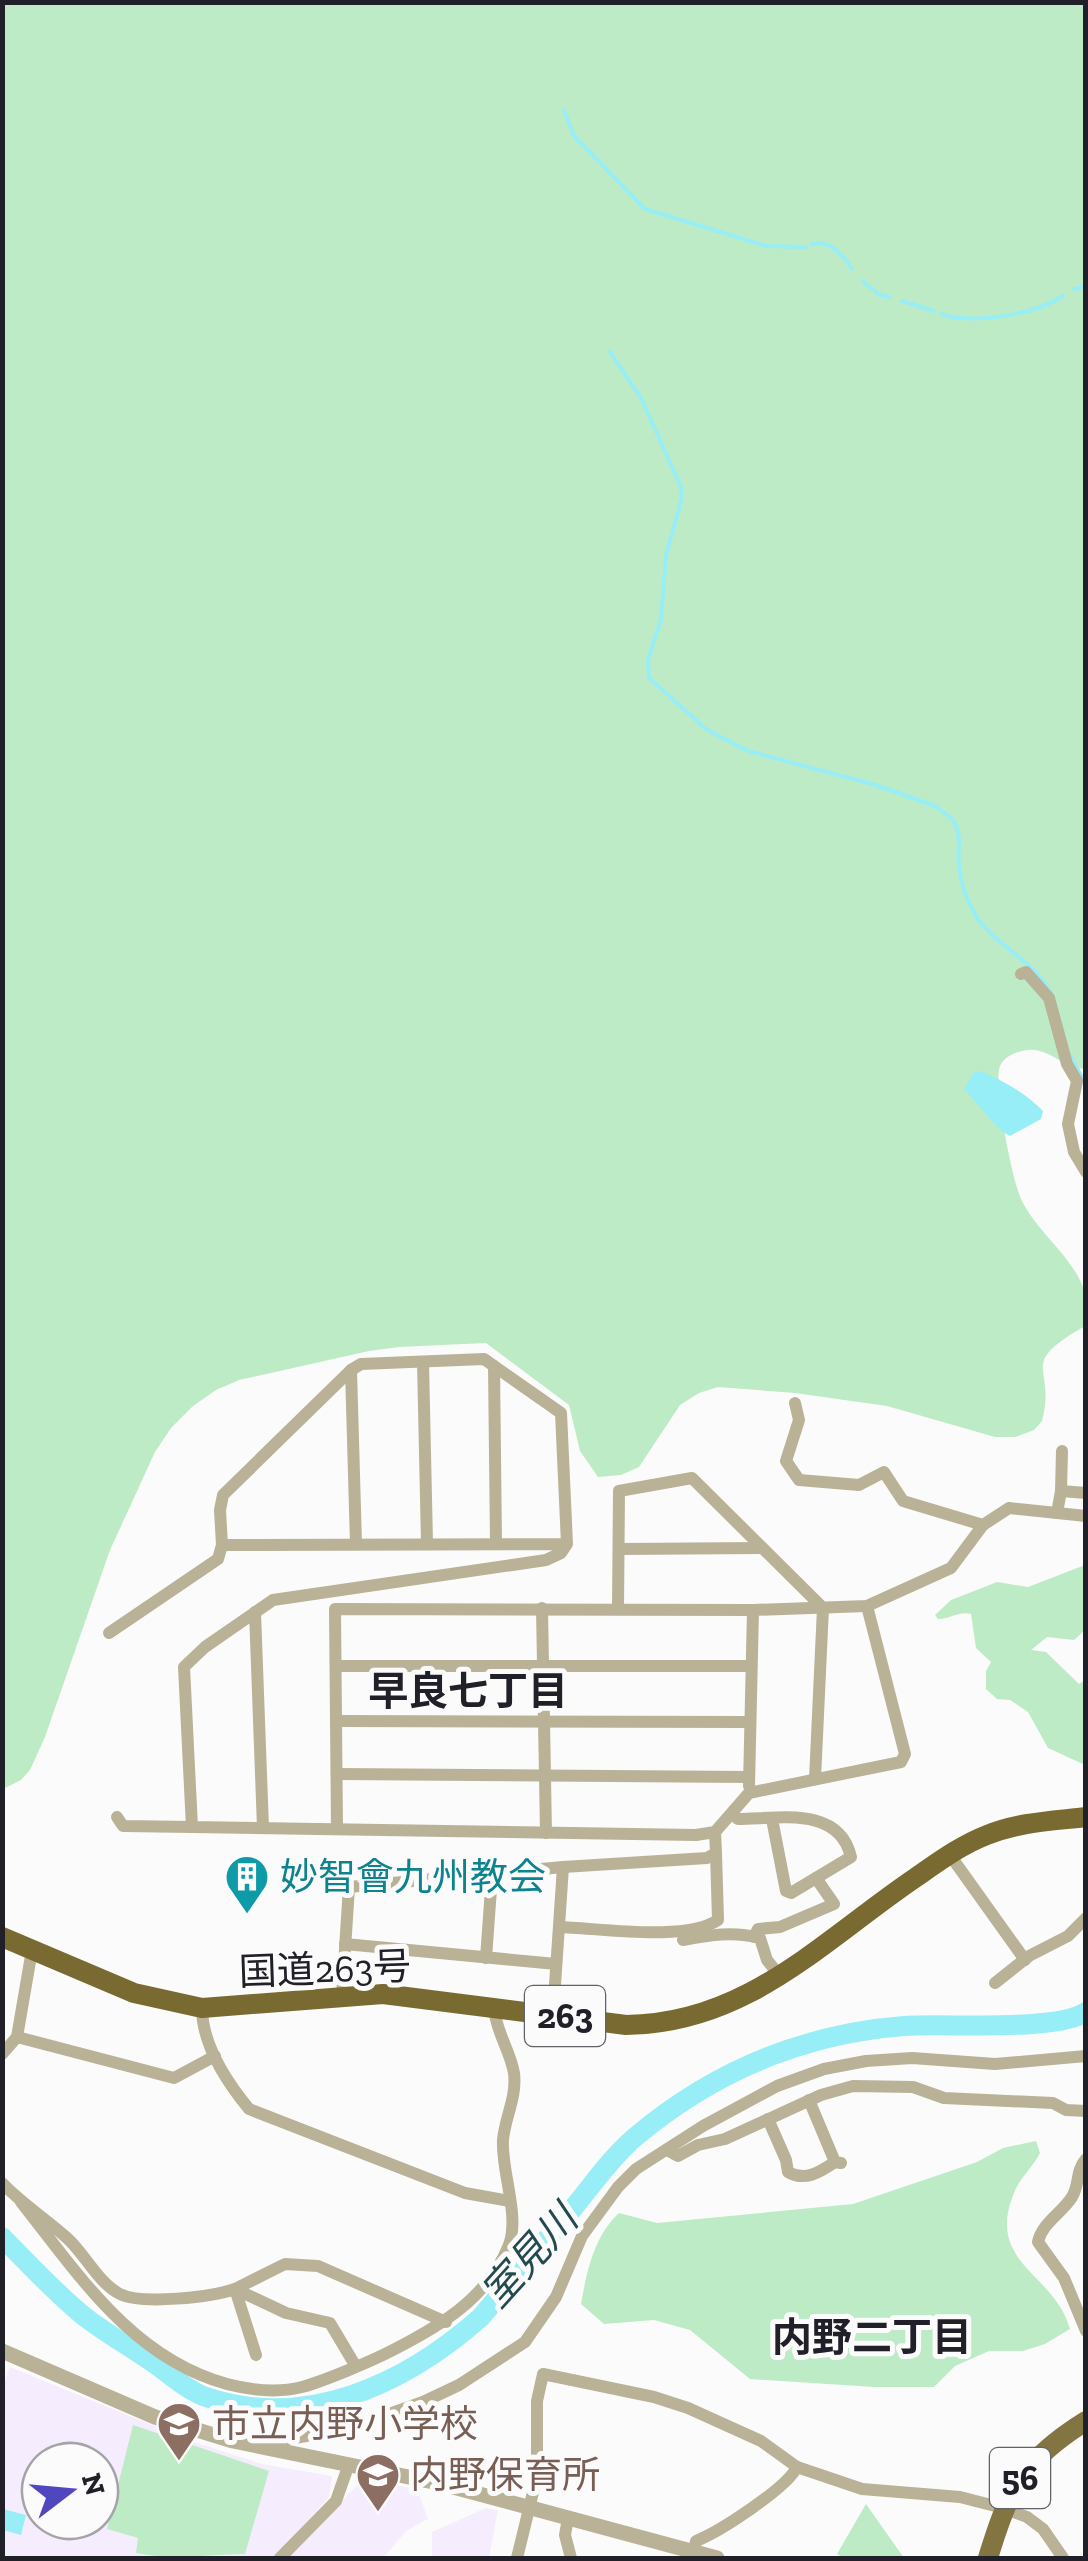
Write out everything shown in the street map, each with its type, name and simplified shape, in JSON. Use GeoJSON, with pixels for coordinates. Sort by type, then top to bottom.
{"type":"FeatureCollection","features":[{"type":"Feature","properties":{"kind":"highway","name":"国道263号"},"geometry":{"type":"LineString","coordinates":[[2,1937],[134,1993],[202,2008],[383,1994],[626,2025],[680,2020],[728,2006],[779,1976],[950,1854],[988,1835],[1023,1824],[1086,1818]]}},
{"type":"Feature","properties":{"kind":"main road","name":"56"},"geometry":{"type":"LineString","coordinates":[[988,2558],[1004,2508],[1021,2475],[1053,2442],[1086,2421]]}},
{"type":"Feature","properties":{"kind":"street"},"geometry":{"type":"LineString","coordinates":[[1021,974],[1026,972],[1049,998],[1067,1064],[1076,1081],[1068,1124],[1074,1152],[1086,1172]]}},
{"type":"Feature","properties":{"kind":"street"},"geometry":{"type":"LineString","coordinates":[[109,1633],[218,1559],[223,1495],[361,1364],[484,1359],[560,1413],[567,1544],[562,1553],[546,1560],[273,1600],[205,1647],[184,1667],[192,1827]]}},
{"type":"Feature","properties":{"kind":"street"},"geometry":{"type":"LineString","coordinates":[[423,1362],[428,1543]]}},
{"type":"Feature","properties":{"kind":"street"},"geometry":{"type":"LineString","coordinates":[[494,1366],[496,1543]]}},
{"type":"Feature","properties":{"kind":"street"},"geometry":{"type":"LineString","coordinates":[[352,1370],[356,1544]]}},
{"type":"Feature","properties":{"kind":"street"},"geometry":{"type":"LineString","coordinates":[[795,1404],[799,1420],[786,1461],[799,1480],[860,1486],[884,1472],[903,1500],[983,1525]]}},
{"type":"Feature","properties":{"kind":"street"},"geometry":{"type":"LineString","coordinates":[[1057,1513],[1062,1451]]}},
{"type":"Feature","properties":{"kind":"street"},"geometry":{"type":"LineString","coordinates":[[618,1608],[620,1492],[692,1478],[823,1608],[815,1780]]}},
{"type":"Feature","properties":{"kind":"street"},"geometry":{"type":"LineString","coordinates":[[1061,1492],[1086,1493]]}},
{"type":"Feature","properties":{"kind":"street"},"geometry":{"type":"LineString","coordinates":[[335,1610],[753,1610],[867,1606],[951,1568],[983,1525],[1009,1508],[1086,1516]]}},
{"type":"Feature","properties":{"kind":"street"},"geometry":{"type":"LineString","coordinates":[[222,1545],[567,1544]]}},
{"type":"Feature","properties":{"kind":"street"},"geometry":{"type":"LineString","coordinates":[[619,1549],[762,1548]]}},
{"type":"Feature","properties":{"kind":"street"},"geometry":{"type":"LineString","coordinates":[[334,1593],[336,1828]]}},
{"type":"Feature","properties":{"kind":"street"},"geometry":{"type":"LineString","coordinates":[[117,1817],[123,1826],[696,1835],[715,1832],[749,1793],[901,1762],[906,1754],[867,1606]]}},
{"type":"Feature","properties":{"kind":"street"},"geometry":{"type":"LineString","coordinates":[[542,1608],[546,1833]]}},
{"type":"Feature","properties":{"kind":"street"},"geometry":{"type":"LineString","coordinates":[[749,1793],[753,1610]]}},
{"type":"Feature","properties":{"kind":"street"},"geometry":{"type":"LineString","coordinates":[[255,1612],[263,1828]]}},
{"type":"Feature","properties":{"kind":"street"},"geometry":{"type":"LineString","coordinates":[[336,1666],[751,1666]]}},
{"type":"Feature","properties":{"kind":"street"},"geometry":{"type":"LineString","coordinates":[[337,1721],[750,1722]]}},
{"type":"Feature","properties":{"kind":"street"},"geometry":{"type":"LineString","coordinates":[[337,1774],[749,1777]]}},
{"type":"Feature","properties":{"kind":"street"},"geometry":{"type":"LineString","coordinates":[[732,1813],[738,1819],[807,1816],[830,1826],[848,1847],[851,1857],[791,1893],[786,1891],[772,1818]]}},
{"type":"Feature","properties":{"kind":"street"},"geometry":{"type":"LineString","coordinates":[[559,1927],[678,1932],[709,1926],[718,1920],[715,1832]]}},
{"type":"Feature","properties":{"kind":"street"},"geometry":{"type":"LineString","coordinates":[[342,1995],[348,1887],[707,1858],[716,1853]]}},
{"type":"Feature","properties":{"kind":"street"},"geometry":{"type":"LineString","coordinates":[[950,1854],[1025,1960]]}},
{"type":"Feature","properties":{"kind":"street"},"geometry":{"type":"LineString","coordinates":[[554,2014],[562,1867]]}},
{"type":"Feature","properties":{"kind":"street"},"geometry":{"type":"LineString","coordinates":[[486,1958],[492,1875]]}},
{"type":"Feature","properties":{"kind":"street"},"geometry":{"type":"LineString","coordinates":[[754,1937],[758,1929],[780,1927],[834,1904],[816,1878]]}},
{"type":"Feature","properties":{"kind":"street"},"geometry":{"type":"LineString","coordinates":[[995,1984],[1025,1960],[1068,1936],[1086,1918]]}},
{"type":"Feature","properties":{"kind":"street"},"geometry":{"type":"LineString","coordinates":[[682,1940],[718,1934],[760,1938],[767,1960],[779,1976]]}},
{"type":"Feature","properties":{"kind":"street"},"geometry":{"type":"LineString","coordinates":[[345,1944],[556,1964]]}},
{"type":"Feature","properties":{"kind":"street"},"geometry":{"type":"LineString","coordinates":[[2,2054],[17,2036],[32,1950]]}},
{"type":"Feature","properties":{"kind":"street"},"geometry":{"type":"LineString","coordinates":[[202,2008],[202,2025],[215,2056],[228,2084],[249,2110],[465,2193],[510,2201]]}},
{"type":"Feature","properties":{"kind":"street"},"geometry":{"type":"LineString","coordinates":[[21,2202],[104,2308],[142,2342],[186,2370],[250,2390],[301,2387],[382,2356],[446,2322],[471,2300],[510,2242],[503,2141],[514,2078],[496,2028],[494,2008]]}},
{"type":"Feature","properties":{"kind":"street"},"geometry":{"type":"LineString","coordinates":[[17,2036],[174,2078],[215,2056]]}},
{"type":"Feature","properties":{"kind":"street"},"geometry":{"type":"LineString","coordinates":[[267,2449],[271,2442],[347,2428],[423,2402],[459,2385],[525,2342],[556,2297],[582,2236],[636,2168],[777,2086],[824,2069],[881,2060],[912,2058],[995,2064],[1086,2056]]}},
{"type":"Feature","properties":{"kind":"street"},"geometry":{"type":"LineString","coordinates":[[668,2150],[678,2156],[698,2144],[725,2139],[809,2100],[853,2086],[913,2087],[944,2098],[1053,2102],[1066,2110],[1086,2112]]}},
{"type":"Feature","properties":{"kind":"street"},"geometry":{"type":"LineString","coordinates":[[768,2119],[788,2172],[793,2176],[816,2175],[839,2163],[809,2100]]}},
{"type":"Feature","properties":{"kind":"street"},"geometry":{"type":"LineString","coordinates":[[1086,2159],[1077,2170],[1075,2194],[1039,2234],[1038,2242],[1064,2278],[1086,2332]]}},
{"type":"Feature","properties":{"kind":"street"},"geometry":{"type":"LineString","coordinates":[[2,2183],[69,2240],[120,2294],[148,2298],[218,2295],[285,2264],[318,2266],[446,2322]]}},
{"type":"Feature","properties":{"kind":"street"},"geometry":{"type":"LineString","coordinates":[[235,2289],[256,2355]]}},
{"type":"Feature","properties":{"kind":"street"},"geometry":{"type":"LineString","coordinates":[[235,2289],[286,2313],[330,2323],[355,2365]]}},
{"type":"Feature","properties":{"kind":"street"},"geometry":{"type":"LineString","coordinates":[[2,2351],[154,2416],[267,2449],[349,2464],[530,2507],[717,2558]]}},
{"type":"Feature","properties":{"kind":"street"},"geometry":{"type":"LineString","coordinates":[[517,2558],[536,2476],[538,2401],[543,2374],[688,2408],[761,2440],[797,2466],[862,2489],[960,2497],[1004,2508],[1043,2529],[1063,2558]]}},
{"type":"Feature","properties":{"kind":"street"},"geometry":{"type":"LineString","coordinates":[[280,2558],[336,2502],[349,2464]]}},
{"type":"Feature","properties":{"kind":"street"},"geometry":{"type":"LineString","coordinates":[[694,2552],[696,2541],[711,2535],[782,2486],[797,2466]]}},
{"type":"Feature","properties":{"kind":"street"},"geometry":{"type":"LineString","coordinates":[[568,2518],[565,2535],[571,2558]]}},
{"type":"Feature","properties":{"kind":"shaded area","name":"市立内野小学校"},"geometry":{"type":"Polygon","coordinates":[[[10,2367],[191,2441],[262,2464],[332,2476],[329,2497],[275,2558],[3,2556],[2,2390],[10,2367]]]}},
{"type":"Feature","properties":{"kind":"shaded area","name":"内野保育所"},"geometry":{"type":"Polygon","coordinates":[[[363,2479],[417,2489],[428,2519],[406,2531],[383,2558],[286,2558],[363,2479]]]}},
{"type":"Feature","properties":{"kind":"shaded area"},"geometry":{"type":"Polygon","coordinates":[[[486,2508],[498,2510],[489,2558],[432,2558],[432,2532],[486,2508]]]}},
{"type":"Feature","properties":{"kind":"green space"},"geometry":{"type":"Polygon","coordinates":[[[3,3],[1085,3],[1085,1069],[1028,1050],[1006,1058],[998,1081],[1005,1135],[1021,1199],[1077,1275],[1086,1306],[1085,1326],[1064,1339],[1045,1359],[1042,1421],[1034,1430],[1015,1437],[995,1437],[887,1406],[718,1387],[680,1405],[639,1467],[621,1475],[598,1477],[580,1451],[569,1405],[486,1343],[369,1351],[239,1380],[216,1390],[171,1428],[155,1452],[110,1550],[45,1737],[30,1770],[3,1789],[3,3]]]}},
{"type":"Feature","properties":{"kind":"green space"},"geometry":{"type":"Polygon","coordinates":[[[1085,1565],[1085,1630],[1074,1640],[1047,1637],[1031,1650],[1046,1652],[1079,1684],[1085,1680],[1085,1765],[1048,1748],[1028,1712],[1010,1700],[997,1699],[986,1689],[986,1671],[991,1662],[976,1648],[971,1614],[938,1619],[935,1615],[951,1600],[997,1582],[1028,1587],[1085,1565]]]}},
{"type":"Feature","properties":{"kind":"green space"},"geometry":{"type":"Polygon","coordinates":[[[1036,2141],[1040,2153],[1014,2193],[1007,2217],[1008,2236],[1025,2266],[1062,2310],[1070,2329],[1023,2351],[989,2351],[955,2366],[934,2387],[750,2379],[690,2330],[654,2320],[604,2324],[581,2304],[598,2243],[619,2213],[657,2223],[853,2204],[977,2162],[1003,2148],[1036,2141]]]}},
{"type":"Feature","properties":{"kind":"green space"},"geometry":{"type":"Polygon","coordinates":[[[133,2425],[269,2471],[245,2554],[177,2557],[136,2553],[138,2538],[120,2533],[120,2477],[133,2425]]]}},
{"type":"Feature","properties":{"kind":"green space"},"geometry":{"type":"Polygon","coordinates":[[[866,2504],[904,2558],[844,2558],[837,2554],[866,2504]]]}},
{"type":"Feature","properties":{"kind":"water"},"geometry":{"type":"Polygon","coordinates":[[[980,1071],[1029,1098],[1043,1111],[1041,1119],[1010,1136],[1005,1133],[964,1089],[973,1073],[980,1071]]]}},
{"type":"Feature","properties":{"kind":"water"},"geometry":{"type":"Polygon","coordinates":[[[3,2509],[20,2513],[20,2535],[3,2530],[3,2509]]]}},
{"type":"Feature","properties":{"kind":"waterway"},"geometry":{"type":"LineString","coordinates":[[564,110],[574,136],[645,209],[766,246],[806,247]]}},
{"type":"Feature","properties":{"kind":"waterway"},"geometry":{"type":"LineString","coordinates":[[812,244],[830,246],[852,269]]}},
{"type":"Feature","properties":{"kind":"waterway"},"geometry":{"type":"LineString","coordinates":[[863,281],[878,294],[889,297]]}},
{"type":"Feature","properties":{"kind":"waterway"},"geometry":{"type":"LineString","coordinates":[[1074,289],[1086,286]]}},
{"type":"Feature","properties":{"kind":"waterway"},"geometry":{"type":"LineString","coordinates":[[941,314],[970,318],[1004,316],[1037,308],[1063,296]]}},
{"type":"Feature","properties":{"kind":"waterway"},"geometry":{"type":"LineString","coordinates":[[902,301],[934,311]]}},
{"type":"Feature","properties":{"kind":"waterway"},"geometry":{"type":"LineString","coordinates":[[610,352],[641,398],[681,487],[682,498],[666,555],[661,619],[648,660],[649,678],[706,729],[748,751],[876,785],[935,806],[951,818]]}},
{"type":"Feature","properties":{"kind":"waterway"},"geometry":{"type":"LineString","coordinates":[[953,820],[959,837],[961,878],[976,916],[1035,972],[1051,993]]}},
{"type":"Feature","properties":{"kind":"waterway"},"geometry":{"type":"LineString","coordinates":[[1070,1055],[1086,1085]]}},
{"type":"Feature","properties":{"kind":"waterway","name":"室見川"},"geometry":{"type":"LineString","coordinates":[[2,2237],[85,2317],[193,2391],[244,2406],[318,2404],[387,2381],[420,2363],[480,2318],[626,2146],[664,2115],[727,2076],[794,2048],[866,2030],[1026,2024],[1086,2012]]}},
{"type":"Feature","properties":{"kind":"place","name":"妙智會九州教会"},"geometry":{"type":"Point","coordinates":[247,1915]}},
{"type":"Feature","properties":{"kind":"place","name":"市立内野小学校"},"geometry":{"type":"Point","coordinates":[179,2462]}},
{"type":"Feature","properties":{"kind":"place","name":"内野保育所"},"geometry":{"type":"Point","coordinates":[378,2513]}},
{"type":"Feature","properties":{"kind":"district","name":"早良七丁目"},"geometry":{"type":"Point","coordinates":[468,1691]}},
{"type":"Feature","properties":{"kind":"district","name":"内野二丁目"},"geometry":{"type":"Point","coordinates":[872,2337]}}]}
